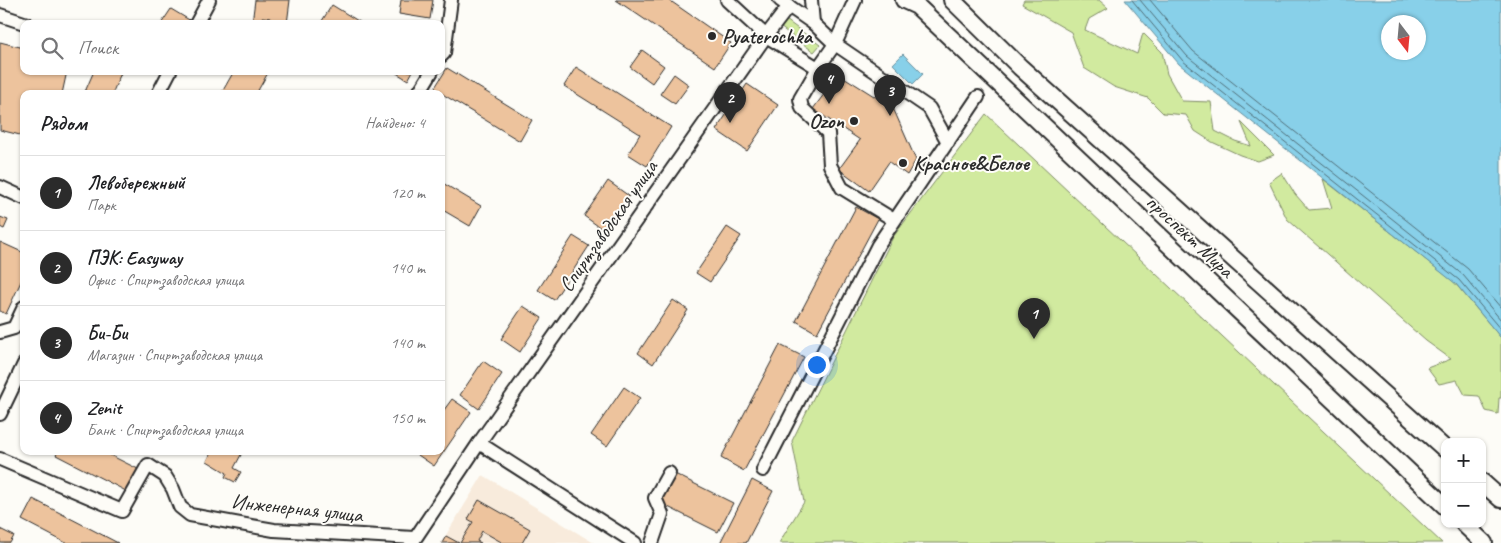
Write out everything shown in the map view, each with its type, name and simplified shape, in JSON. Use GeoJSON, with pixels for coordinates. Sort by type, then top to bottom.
{"type":"FeatureCollection","features":[{"type":"Feature","properties":{"kind":"main road","name":"проспект Мира"},"geometry":{"type":"LineString","coordinates":[[904,0],[917,6],[1441,502]]}},
{"type":"Feature","properties":{"kind":"main road","name":"проспект Мира"},"geometry":{"type":"LineString","coordinates":[[952,0],[1028,74],[1441,445]]}},
{"type":"Feature","properties":{"kind":"main road"},"geometry":{"type":"LineString","coordinates":[[1483,483],[1501,499]]}},
{"type":"Feature","properties":{"kind":"street"},"geometry":{"type":"LineString","coordinates":[[198,20],[209,0]]}},
{"type":"Feature","properties":{"kind":"street"},"geometry":{"type":"LineString","coordinates":[[445,45],[451,0]]}},
{"type":"Feature","properties":{"kind":"street"},"geometry":{"type":"LineString","coordinates":[[728,0],[766,36],[818,68]]}},
{"type":"Feature","properties":{"kind":"street"},"geometry":{"type":"LineString","coordinates":[[811,0],[813,23]]}},
{"type":"Feature","properties":{"kind":"street"},"geometry":{"type":"LineString","coordinates":[[855,0],[835,44],[800,99],[802,108],[828,133],[830,165],[842,188],[894,220]]}},
{"type":"Feature","properties":{"kind":"street"},"geometry":{"type":"LineString","coordinates":[[784,3],[813,23],[835,44],[929,108],[948,142]]}},
{"type":"Feature","properties":{"kind":"street","name":"Спиртзаводская улица"},"geometry":{"type":"LineString","coordinates":[[413,541],[479,443],[766,36],[784,3]]}},
{"type":"Feature","properties":{"kind":"street"},"geometry":{"type":"LineString","coordinates":[[0,15],[20,22]]}},
{"type":"Feature","properties":{"kind":"street"},"geometry":{"type":"LineString","coordinates":[[160,90],[168,75]]}},
{"type":"Feature","properties":{"kind":"street"},"geometry":{"type":"LineString","coordinates":[[420,90],[430,75]]}},
{"type":"Feature","properties":{"kind":"street"},"geometry":{"type":"LineString","coordinates":[[762,470],[878,244],[978,97]]}},
{"type":"Feature","properties":{"kind":"street"},"geometry":{"type":"LineString","coordinates":[[0,187],[20,196]]}},
{"type":"Feature","properties":{"kind":"street"},"geometry":{"type":"LineString","coordinates":[[0,332],[14,328],[20,315]]}},
{"type":"Feature","properties":{"kind":"street"},"geometry":{"type":"LineString","coordinates":[[0,414],[20,372]]}},
{"type":"Feature","properties":{"kind":"street"},"geometry":{"type":"LineString","coordinates":[[479,443],[635,543]]}},
{"type":"Feature","properties":{"kind":"street","name":"Инженерная улица"},"geometry":{"type":"LineString","coordinates":[[0,459],[122,511],[148,465],[165,476],[173,489],[180,507],[190,515],[274,530],[413,541]]}},
{"type":"Feature","properties":{"kind":"street"},"geometry":{"type":"LineString","coordinates":[[652,543],[662,514],[655,498],[669,473]]}},
{"type":"Feature","properties":{"kind":"shaded area"},"geometry":{"type":"Polygon","coordinates":[[[483,475],[594,543],[441,543],[483,475]]]}},
{"type":"Feature","properties":{"kind":"green space"},"geometry":{"type":"Polygon","coordinates":[[[1024,0],[1099,0],[1108,8],[1089,19],[1085,30],[1137,54],[1143,33],[1162,52],[1167,74],[1182,101],[1211,102],[1215,131],[1235,141],[1251,146],[1241,122],[1274,155],[1258,161],[1240,155],[1212,142],[1195,131],[1186,115],[1163,113],[1148,98],[1114,87],[1084,68],[1071,32],[1022,4],[1024,0]]]}},
{"type":"Feature","properties":{"kind":"green space"},"geometry":{"type":"Polygon","coordinates":[[[786,20],[820,45],[814,52],[780,27],[786,20]]]}},
{"type":"Feature","properties":{"kind":"green space"},"geometry":{"type":"Polygon","coordinates":[[[986,114],[1442,543],[779,543],[804,502],[792,441],[893,237],[986,114]]]}},
{"type":"Feature","properties":{"kind":"green space"},"geometry":{"type":"Polygon","coordinates":[[[1282,173],[1295,194],[1309,210],[1332,208],[1323,179],[1454,282],[1501,338],[1501,398],[1499,398],[1498,414],[1486,411],[1479,396],[1465,395],[1457,380],[1439,384],[1427,368],[1451,359],[1426,341],[1287,219],[1269,182],[1282,173]]]}},
{"type":"Feature","properties":{"kind":"water"},"geometry":{"type":"Polygon","coordinates":[[[1125,0],[1501,0],[1501,338],[1456,284],[1179,64],[1125,0]]]}},
{"type":"Feature","properties":{"kind":"water"},"geometry":{"type":"Polygon","coordinates":[[[903,54],[923,74],[913,84],[893,64],[903,54]]]}},
{"type":"Feature","properties":{"kind":"building"},"geometry":{"type":"Polygon","coordinates":[[[255,0],[290,0],[288,20],[270,20],[270,18],[262,17],[262,20],[252,20],[255,0]]]}},
{"type":"Feature","properties":{"kind":"building"},"geometry":{"type":"Polygon","coordinates":[[[401,0],[433,0],[430,19],[399,14],[401,0]]]}},
{"type":"Feature","properties":{"kind":"building"},"geometry":{"type":"Polygon","coordinates":[[[616,0],[669,0],[731,43],[715,67],[616,0]]]}},
{"type":"Feature","properties":{"kind":"building"},"geometry":{"type":"Polygon","coordinates":[[[332,5],[356,20],[323,20],[332,5]]]}},
{"type":"Feature","properties":{"kind":"building"},"geometry":{"type":"Polygon","coordinates":[[[171,9],[189,20],[164,20],[171,9]]]}},
{"type":"Feature","properties":{"kind":"building"},"geometry":{"type":"Polygon","coordinates":[[[0,42],[20,47],[20,75],[66,75],[63,90],[20,90],[20,135],[0,130],[0,42]]]}},
{"type":"Feature","properties":{"kind":"building"},"geometry":{"type":"Polygon","coordinates":[[[642,50],[664,66],[652,83],[630,67],[642,50]]]}},
{"type":"Feature","properties":{"kind":"building"},"geometry":{"type":"Polygon","coordinates":[[[576,67],[671,127],[647,166],[628,154],[640,134],[564,86],[576,67]]]}},
{"type":"Feature","properties":{"kind":"building"},"geometry":{"type":"Polygon","coordinates":[[[447,68],[532,120],[520,141],[445,96],[445,90],[434,89],[443,75],[445,75],[447,68]]]}},
{"type":"Feature","properties":{"kind":"building"},"geometry":{"type":"Polygon","coordinates":[[[674,74],[689,85],[675,104],[660,94],[674,74]]]}},
{"type":"Feature","properties":{"kind":"building"},"geometry":{"type":"Polygon","coordinates":[[[839,74],[893,108],[916,160],[907,175],[889,162],[869,191],[839,169],[860,140],[813,109],[839,74]]]}},
{"type":"Feature","properties":{"kind":"building"},"geometry":{"type":"Polygon","coordinates":[[[92,75],[120,75],[114,90],[86,90],[92,75]]]}},
{"type":"Feature","properties":{"kind":"building"},"geometry":{"type":"Polygon","coordinates":[[[232,75],[267,75],[258,90],[223,90],[232,75]]]}},
{"type":"Feature","properties":{"kind":"building"},"geometry":{"type":"Polygon","coordinates":[[[400,75],[411,75],[408,80],[400,75]]]}},
{"type":"Feature","properties":{"kind":"building"},"geometry":{"type":"Polygon","coordinates":[[[747,84],[778,105],[747,151],[716,130],[747,84]]]}},
{"type":"Feature","properties":{"kind":"building"},"geometry":{"type":"Polygon","coordinates":[[[608,181],[629,196],[605,231],[584,216],[608,181]]]}},
{"type":"Feature","properties":{"kind":"building"},"geometry":{"type":"Polygon","coordinates":[[[445,184],[481,206],[470,226],[445,211],[445,184]]]}},
{"type":"Feature","properties":{"kind":"building"},"geometry":{"type":"Polygon","coordinates":[[[856,207],[878,219],[817,333],[796,321],[856,207]]]}},
{"type":"Feature","properties":{"kind":"building"},"geometry":{"type":"Polygon","coordinates":[[[0,217],[8,220],[4,229],[0,227],[0,217]]]}},
{"type":"Feature","properties":{"kind":"building"},"geometry":{"type":"Polygon","coordinates":[[[727,227],[741,236],[710,282],[696,273],[727,227]]]}},
{"type":"Feature","properties":{"kind":"building"},"geometry":{"type":"Polygon","coordinates":[[[573,236],[589,246],[554,300],[538,290],[573,236]]]}},
{"type":"Feature","properties":{"kind":"building"},"geometry":{"type":"Polygon","coordinates":[[[0,242],[20,251],[20,284],[6,314],[0,311],[0,242]]]}},
{"type":"Feature","properties":{"kind":"building"},"geometry":{"type":"Polygon","coordinates":[[[673,300],[688,310],[653,364],[638,353],[673,300]]]}},
{"type":"Feature","properties":{"kind":"building"},"geometry":{"type":"Polygon","coordinates":[[[523,306],[542,318],[520,352],[501,339],[523,306]]]}},
{"type":"Feature","properties":{"kind":"building"},"geometry":{"type":"Polygon","coordinates":[[[780,345],[804,357],[744,471],[721,458],[780,345]]]}},
{"type":"Feature","properties":{"kind":"building"},"geometry":{"type":"Polygon","coordinates":[[[483,361],[502,374],[479,409],[460,395],[483,361]]]}},
{"type":"Feature","properties":{"kind":"building"},"geometry":{"type":"Polygon","coordinates":[[[624,387],[640,398],[607,446],[591,435],[624,387]]]}},
{"type":"Feature","properties":{"kind":"building"},"geometry":{"type":"Polygon","coordinates":[[[452,399],[471,412],[445,450],[445,409],[452,399]]]}},
{"type":"Feature","properties":{"kind":"building"},"geometry":{"type":"Polygon","coordinates":[[[56,455],[110,455],[138,469],[126,491],[56,455]]]}},
{"type":"Feature","properties":{"kind":"building"},"geometry":{"type":"Polygon","coordinates":[[[210,455],[241,455],[234,468],[241,472],[235,482],[225,477],[227,473],[207,461],[210,455]]]}},
{"type":"Feature","properties":{"kind":"building"},"geometry":{"type":"Polygon","coordinates":[[[418,455],[442,455],[434,466],[418,455]]]}},
{"type":"Feature","properties":{"kind":"building"},"geometry":{"type":"Polygon","coordinates":[[[675,474],[733,503],[718,532],[660,503],[675,474]]]}},
{"type":"Feature","properties":{"kind":"building"},"geometry":{"type":"Polygon","coordinates":[[[752,480],[773,491],[746,543],[720,543],[752,480]]]}},
{"type":"Feature","properties":{"kind":"building"},"geometry":{"type":"Polygon","coordinates":[[[33,499],[118,543],[66,543],[22,520],[33,499]]]}},
{"type":"Feature","properties":{"kind":"building"},"geometry":{"type":"Polygon","coordinates":[[[479,500],[530,529],[522,543],[503,543],[482,531],[477,541],[481,543],[460,543],[473,522],[468,519],[479,500]]]}},
{"type":"Feature","properties":{"kind":"building"},"geometry":{"type":"Polygon","coordinates":[[[0,529],[14,536],[10,543],[0,543],[0,529]]]}},
{"type":"Feature","properties":{"kind":"building"},"geometry":{"type":"Polygon","coordinates":[[[446,536],[459,543],[442,543],[446,536]]]}},
{"type":"Feature","properties":{"kind":"place","name":"Pyaterochka"},"geometry":{"type":"Point","coordinates":[712,36]}},
{"type":"Feature","properties":{"kind":"place","name":"Zenit"},"geometry":{"type":"Point","coordinates":[829,104]}},
{"type":"Feature","properties":{"kind":"place","name":"Би-Би"},"geometry":{"type":"Point","coordinates":[890,116]}},
{"type":"Feature","properties":{"kind":"place","name":"Ozon"},"geometry":{"type":"Point","coordinates":[854,121]}},
{"type":"Feature","properties":{"kind":"place","name":"ПЭК: Easyway"},"geometry":{"type":"Point","coordinates":[730,123]}},
{"type":"Feature","properties":{"kind":"place","name":"Красное&Белое"},"geometry":{"type":"Point","coordinates":[903,163]}},
{"type":"Feature","properties":{"kind":"place","name":"Левобережный"},"geometry":{"type":"Point","coordinates":[1034,339]}}]}
